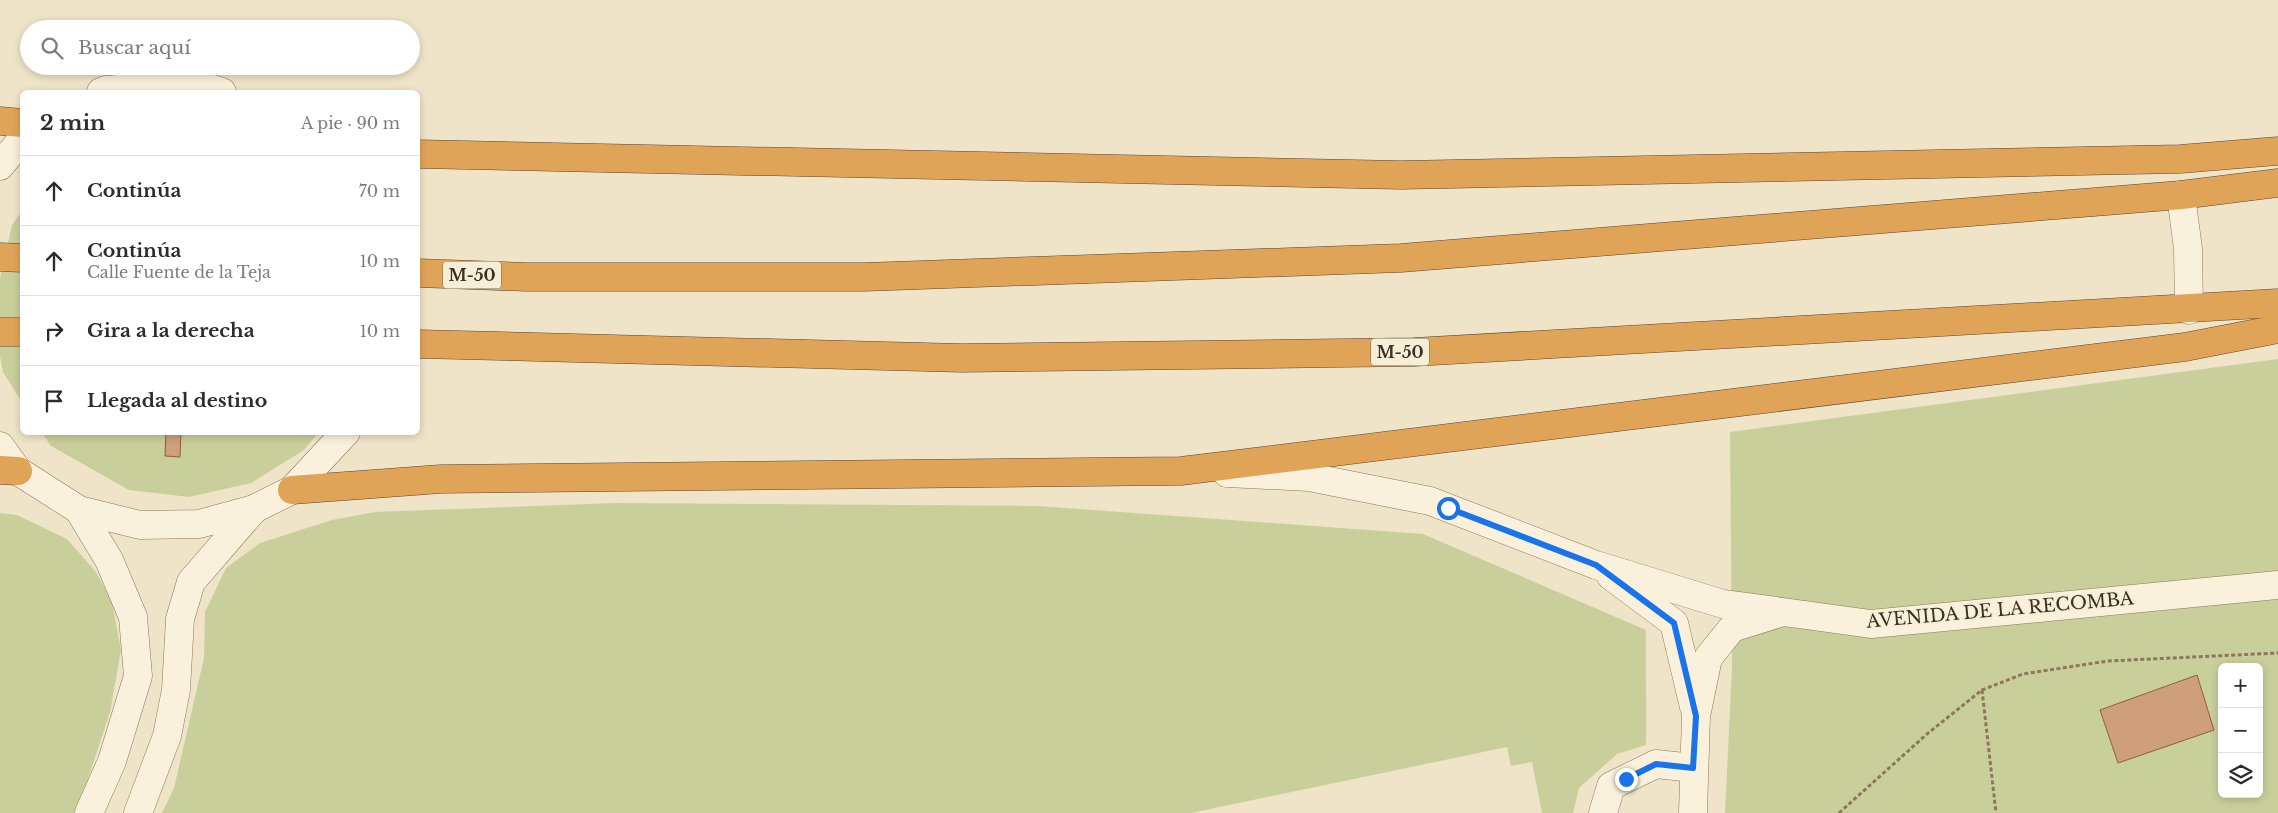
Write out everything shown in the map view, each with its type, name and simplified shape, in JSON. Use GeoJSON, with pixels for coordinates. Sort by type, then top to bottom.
{"type":"FeatureCollection","features":[{"type":"Feature","properties":{"kind":"highway"},"geometry":{"type":"LineString","coordinates":[[0,121],[20,123]]}},
{"type":"Feature","properties":{"kind":"highway"},"geometry":{"type":"LineString","coordinates":[[420,154],[1401,175],[2180,159],[2278,151]]}},
{"type":"Feature","properties":{"kind":"highway","name":"M-50"},"geometry":{"type":"LineString","coordinates":[[420,273],[527,277],[864,277],[1402,258],[2181,195],[2278,183]]}},
{"type":"Feature","properties":{"kind":"highway"},"geometry":{"type":"LineString","coordinates":[[0,257],[20,258]]}},
{"type":"Feature","properties":{"kind":"highway","name":"M-50"},"geometry":{"type":"LineString","coordinates":[[420,344],[962,358],[1414,352],[2189,310],[2278,303]]}},
{"type":"Feature","properties":{"kind":"highway"},"geometry":{"type":"LineString","coordinates":[[292,490],[441,480],[1181,471],[2185,347],[2278,329]]}},
{"type":"Feature","properties":{"kind":"highway"},"geometry":{"type":"LineString","coordinates":[[0,332],[20,332]]}},
{"type":"Feature","properties":{"kind":"street"},"geometry":{"type":"LineString","coordinates":[[106,90],[194,83],[216,90]]}},
{"type":"Feature","properties":{"kind":"street"},"geometry":{"type":"LineString","coordinates":[[0,166],[20,141]]}},
{"type":"Feature","properties":{"kind":"street"},"geometry":{"type":"LineString","coordinates":[[2181,195],[2188,248],[2189,310]]}},
{"type":"Feature","properties":{"kind":"street"},"geometry":{"type":"LineString","coordinates":[[0,446],[9,471],[79,510],[140,525],[199,524],[254,508],[292,490],[343,435]]}},
{"type":"Feature","properties":{"kind":"street"},"geometry":{"type":"LineString","coordinates":[[1181,471],[1308,477],[1430,501],[1596,565],[1723,604],[1783,612]]}},
{"type":"Feature","properties":{"kind":"street"},"geometry":{"type":"LineString","coordinates":[[138,813],[167,736],[176,690],[180,619],[191,582],[254,508]]}},
{"type":"Feature","properties":{"kind":"street"},"geometry":{"type":"LineString","coordinates":[[79,510],[109,560],[134,617],[138,676],[112,762],[89,813]]}},
{"type":"Feature","properties":{"kind":"street"},"geometry":{"type":"LineString","coordinates":[[1596,565],[1674,623],[1696,716],[1693,813]]}},
{"type":"Feature","properties":{"kind":"street","name":"AVENIDA DE LA RECOMBA"},"geometry":{"type":"LineString","coordinates":[[1696,716],[1708,658],[1732,628],[1783,612],[1871,624],[2278,585]]}},
{"type":"Feature","properties":{"kind":"street"},"geometry":{"type":"LineString","coordinates":[[1603,813],[1611,786],[1656,764],[1693,768]]}},
{"type":"Feature","properties":{"kind":"path"},"geometry":{"type":"LineString","coordinates":[[1839,813],[1927,734],[1982,690],[2023,674],[2108,661],[2278,654]]}},
{"type":"Feature","properties":{"kind":"path"},"geometry":{"type":"LineString","coordinates":[[1982,690],[1996,813]]}},
{"type":"Feature","properties":{"kind":"green space"},"geometry":{"type":"Polygon","coordinates":[[[20,214],[20,399],[3,372],[0,356],[0,278],[12,225],[20,214]]]}},
{"type":"Feature","properties":{"kind":"green space"},"geometry":{"type":"Polygon","coordinates":[[[2278,359],[2278,813],[1725,813],[1732,667],[1730,432],[2278,359]]]}},
{"type":"Feature","properties":{"kind":"green space"},"geometry":{"type":"Polygon","coordinates":[[[43,435],[316,435],[304,450],[251,483],[189,497],[129,490],[51,446],[43,435]]]}},
{"type":"Feature","properties":{"kind":"green space"},"geometry":{"type":"Polygon","coordinates":[[[614,503],[1038,506],[1423,534],[1646,630],[1646,745],[1617,754],[1579,788],[1573,813],[1542,813],[1532,762],[1511,766],[1507,747],[1191,813],[162,813],[174,788],[204,658],[205,612],[226,568],[260,543],[332,520],[375,512],[614,503]]]}},
{"type":"Feature","properties":{"kind":"green space"},"geometry":{"type":"Polygon","coordinates":[[[0,513],[17,515],[67,539],[96,572],[112,602],[121,650],[110,712],[83,794],[74,813],[0,813],[0,513]]]}},
{"type":"Feature","properties":{"kind":"building"},"geometry":{"type":"Polygon","coordinates":[[[166,435],[181,435],[180,457],[165,456],[166,435]]]}},
{"type":"Feature","properties":{"kind":"building"},"geometry":{"type":"Polygon","coordinates":[[[2197,675],[2214,730],[2118,763],[2100,710],[2197,675]]]}},
{"type":"Feature","properties":{"kind":"route"},"geometry":{"type":"LineString","coordinates":[[1448,508],[1596,565],[1674,623],[1696,716],[1693,768],[1656,764],[1626,779]]}}]}
